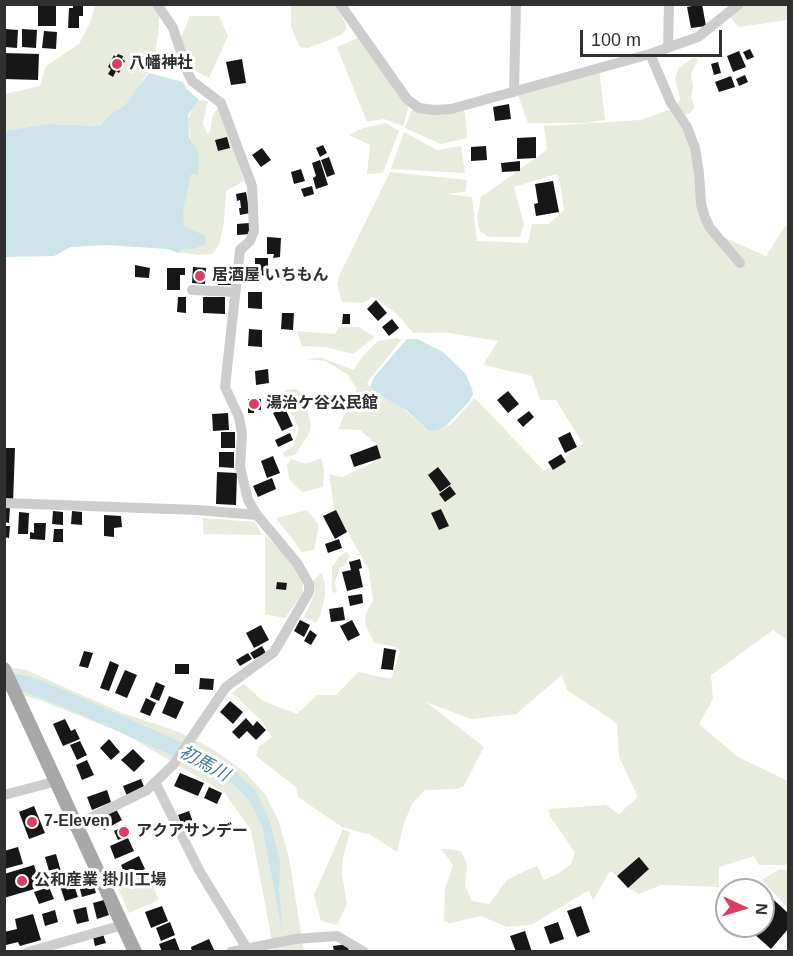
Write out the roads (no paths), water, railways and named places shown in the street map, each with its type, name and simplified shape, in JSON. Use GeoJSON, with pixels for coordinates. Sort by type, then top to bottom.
{"type":"FeatureCollection","features":[{"type":"Feature","properties":{"kind":"main road"},"geometry":{"type":"LineString","coordinates":[[4,669],[135,951]]}},
{"type":"Feature","properties":{"kind":"street"},"geometry":{"type":"LineString","coordinates":[[76,825],[147,790],[173,765],[226,687],[274,652],[309,592],[309,584],[297,562],[257,515],[248,500],[240,467],[241,425],[225,387],[240,250],[250,241],[254,231],[252,186],[221,103],[192,81],[173,28],[157,4]]}},
{"type":"Feature","properties":{"kind":"street"},"geometry":{"type":"LineString","coordinates":[[340,4],[407,99],[419,108],[451,109],[668,48],[698,37],[739,4]]}},
{"type":"Feature","properties":{"kind":"street"},"geometry":{"type":"LineString","coordinates":[[514,92],[516,4]]}},
{"type":"Feature","properties":{"kind":"street"},"geometry":{"type":"LineString","coordinates":[[668,48],[669,4]]}},
{"type":"Feature","properties":{"kind":"street"},"geometry":{"type":"LineString","coordinates":[[650,54],[670,103],[687,127],[695,148],[701,204],[705,218],[710,228],[740,263]]}},
{"type":"Feature","properties":{"kind":"street"},"geometry":{"type":"LineString","coordinates":[[192,290],[235,292]]}},
{"type":"Feature","properties":{"kind":"street"},"geometry":{"type":"LineString","coordinates":[[4,503],[198,510],[257,515]]}},
{"type":"Feature","properties":{"kind":"street"},"geometry":{"type":"LineString","coordinates":[[4,795],[57,781]]}},
{"type":"Feature","properties":{"kind":"street"},"geometry":{"type":"LineString","coordinates":[[155,782],[199,870],[246,947]]}},
{"type":"Feature","properties":{"kind":"street"},"geometry":{"type":"LineString","coordinates":[[28,951],[123,925]]}},
{"type":"Feature","properties":{"kind":"street"},"geometry":{"type":"LineString","coordinates":[[231,951],[295,939],[337,936],[364,951]]}},
{"type":"Feature","properties":{"kind":"water"},"geometry":{"type":"Polygon","coordinates":[[[149,73],[183,82],[199,100],[188,115],[189,137],[199,153],[198,174],[191,174],[183,210],[184,226],[205,236],[206,244],[193,249],[183,249],[178,253],[168,249],[105,245],[71,247],[54,256],[5,257],[5,131],[47,124],[100,126],[112,113],[125,105],[149,73]]]}},
{"type":"Feature","properties":{"kind":"water"},"geometry":{"type":"Polygon","coordinates":[[[407,339],[417,339],[443,352],[466,374],[472,389],[473,394],[469,402],[447,425],[437,430],[429,431],[406,410],[370,387],[374,377],[407,339]]]}},
{"type":"Feature","properties":{"kind":"water"},"geometry":{"type":"Polygon","coordinates":[[[195,748],[233,770],[255,790],[269,819],[280,861],[279,889],[283,934],[262,826],[251,803],[240,790],[224,776],[188,756],[195,748]]]}},
{"type":"Feature","properties":{"kind":"waterway","name":"初馬川"},"geometry":{"type":"LineString","coordinates":[[4,680],[27,684],[65,699],[197,758]]}},
{"type":"Feature","properties":{"kind":"place","name":"八幡神社"},"geometry":{"type":"Point","coordinates":[117,64]}},
{"type":"Feature","properties":{"kind":"place","name":"居酒屋 いちもん"},"geometry":{"type":"Point","coordinates":[200,276]}},
{"type":"Feature","properties":{"kind":"place","name":"湯治ケ谷公民館"},"geometry":{"type":"Point","coordinates":[254,404]}},
{"type":"Feature","properties":{"kind":"place","name":"7-Eleven"},"geometry":{"type":"Point","coordinates":[32,822]}},
{"type":"Feature","properties":{"kind":"place","name":"アクアサンデー"},"geometry":{"type":"Point","coordinates":[124,832]}},
{"type":"Feature","properties":{"kind":"place","name":"公和産業 掛川工場"},"geometry":{"type":"Point","coordinates":[22,881]}}]}
